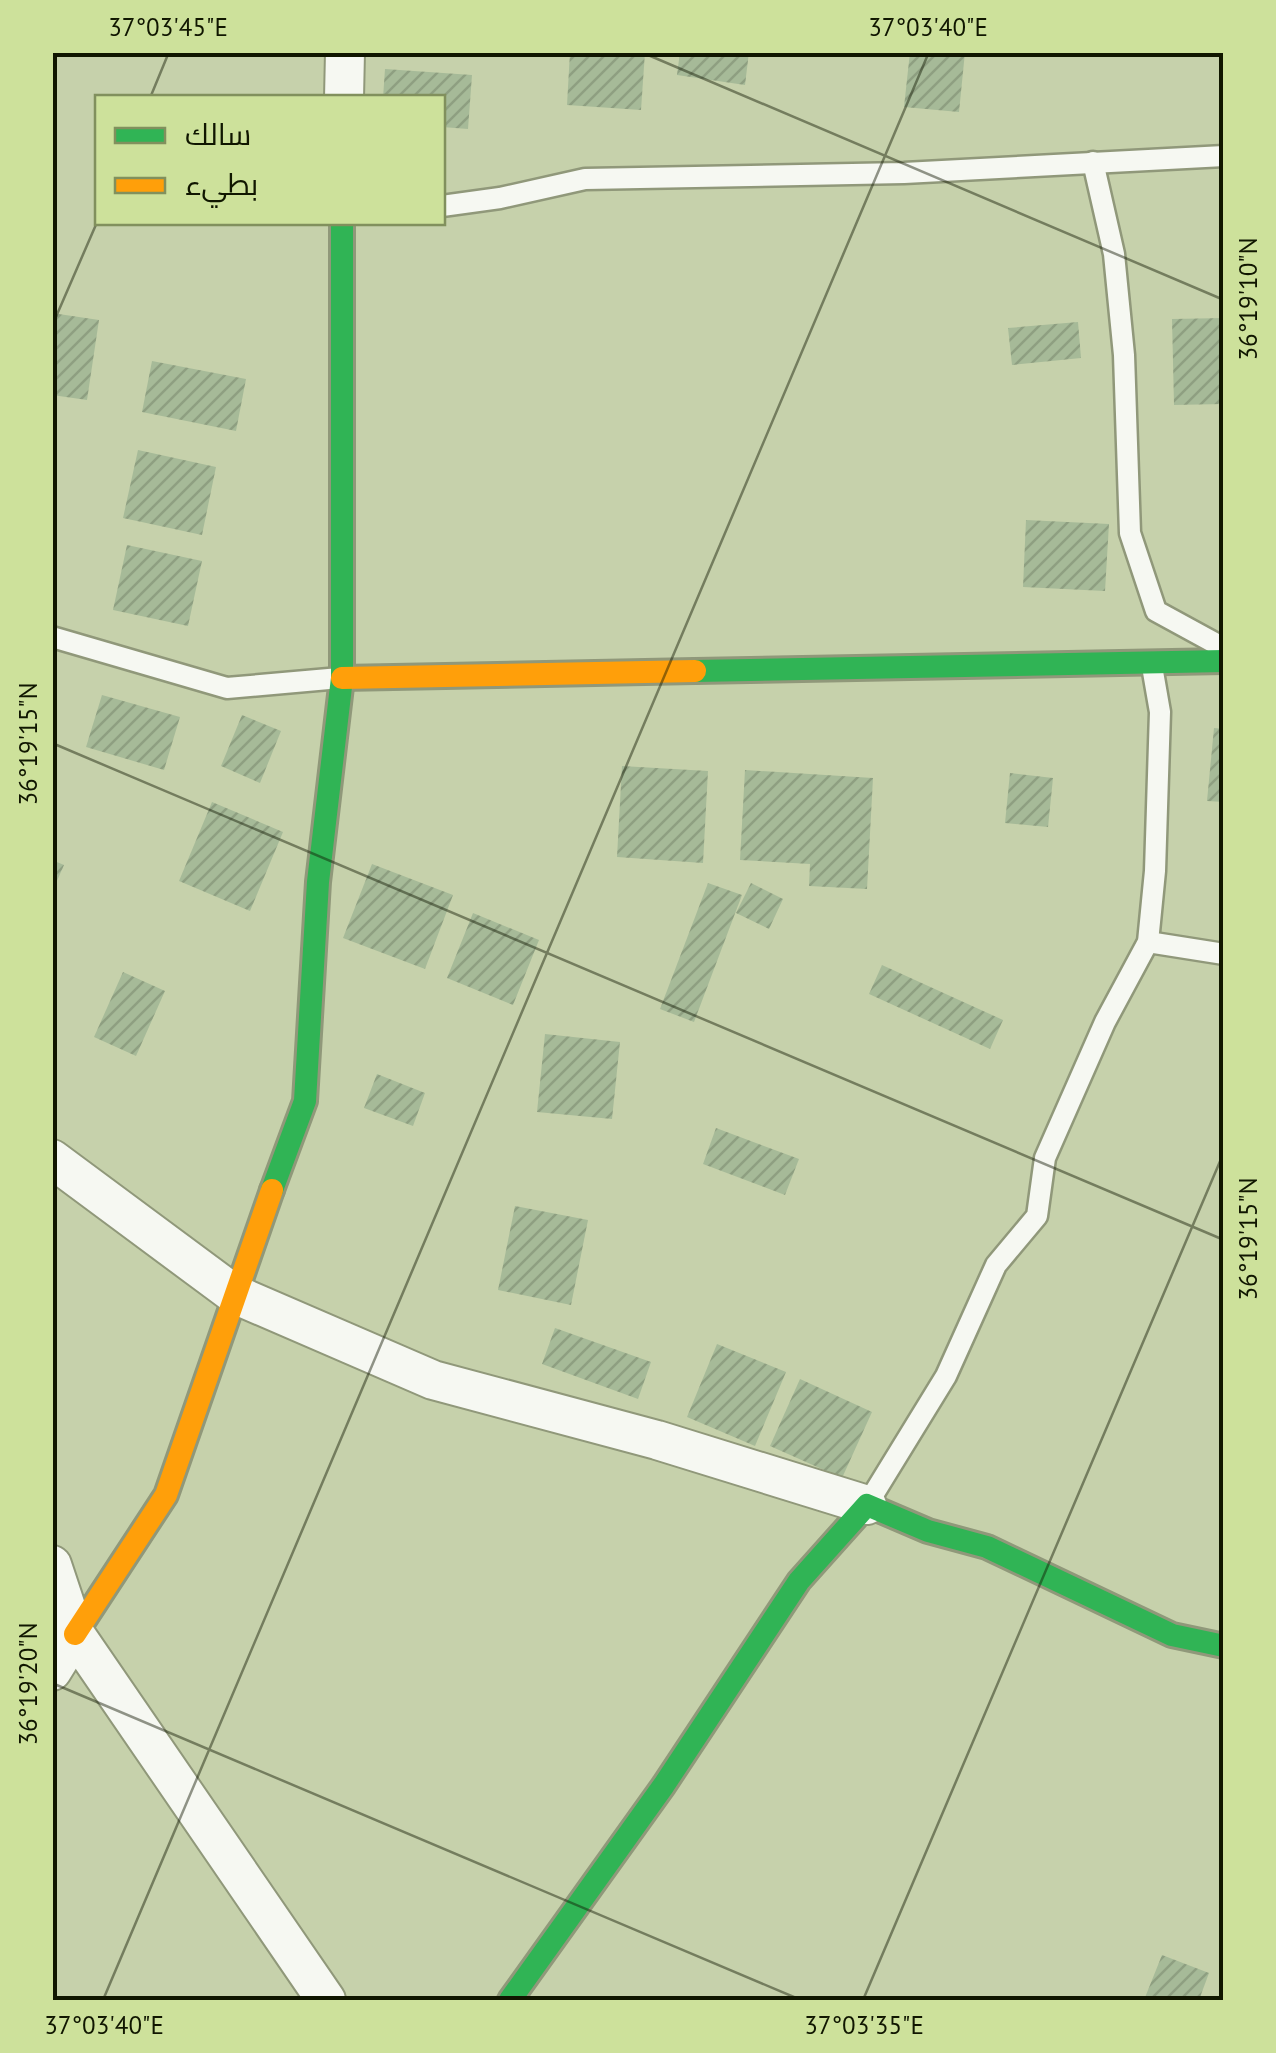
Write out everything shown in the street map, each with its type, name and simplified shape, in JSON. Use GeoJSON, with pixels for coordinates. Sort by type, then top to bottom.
{"type":"FeatureCollection","features":[{"type":"Feature","properties":{"kind":"street"},"geometry":{"type":"LineString","coordinates":[[344,95],[345,52]]}},
{"type":"Feature","properties":{"kind":"street"},"geometry":{"type":"LineString","coordinates":[[52,1671],[166,1496],[305,1101],[318,882],[342,678],[342,225]]}},
{"type":"Feature","properties":{"kind":"street"},"geometry":{"type":"LineString","coordinates":[[342,678],[1224,661]]}},
{"type":"Feature","properties":{"kind":"street"},"geometry":{"type":"LineString","coordinates":[[52,1159],[234,1294],[432,1380],[657,1440],[866,1505],[928,1531],[988,1547],[1172,1635],[1224,1646]]}},
{"type":"Feature","properties":{"kind":"street"},"geometry":{"type":"LineString","coordinates":[[510,2000],[664,1785],[800,1581],[866,1505]]}},
{"type":"Feature","properties":{"kind":"street"},"geometry":{"type":"LineString","coordinates":[[52,1565],[75,1634],[326,2000]]}},
{"type":"Feature","properties":{"kind":"lane"},"geometry":{"type":"LineString","coordinates":[[445,206],[500,198],[584,178],[904,174],[1224,156]]}},
{"type":"Feature","properties":{"kind":"lane"},"geometry":{"type":"LineString","coordinates":[[1093,162],[1116,270],[1124,355],[1130,533],[1156,612],[1224,648]]}},
{"type":"Feature","properties":{"kind":"lane"},"geometry":{"type":"LineString","coordinates":[[52,637],[228,688],[342,678]]}},
{"type":"Feature","properties":{"kind":"lane"},"geometry":{"type":"LineString","coordinates":[[866,1505],[946,1376],[996,1266],[1038,1216],[1045,1158],[1105,1022],[1148,942],[1160,712],[1152,662]]}},
{"type":"Feature","properties":{"kind":"lane"},"geometry":{"type":"LineString","coordinates":[[1148,942],[1224,954]]}},
{"type":"Feature","properties":{"kind":"building"},"geometry":{"type":"Polygon","coordinates":[[[570,52],[645,52],[641,110],[567,105],[570,52]]]}},
{"type":"Feature","properties":{"kind":"building"},"geometry":{"type":"Polygon","coordinates":[[[680,52],[749,52],[745,85],[677,75],[680,52]]]}},
{"type":"Feature","properties":{"kind":"building"},"geometry":{"type":"Polygon","coordinates":[[[910,52],[965,52],[959,112],[904,107],[910,52]]]}},
{"type":"Feature","properties":{"kind":"building"},"geometry":{"type":"Polygon","coordinates":[[[385,69],[472,75],[468,129],[445,127],[445,95],[383,95],[385,69]]]}},
{"type":"Feature","properties":{"kind":"building"},"geometry":{"type":"Polygon","coordinates":[[[52,313],[99,320],[87,400],[52,395],[52,313]]]}},
{"type":"Feature","properties":{"kind":"building"},"geometry":{"type":"Polygon","coordinates":[[[1224,318],[1224,404],[1174,405],[1172,319],[1224,318]]]}},
{"type":"Feature","properties":{"kind":"building"},"geometry":{"type":"Polygon","coordinates":[[[1078,322],[1081,358],[1012,365],[1008,328],[1078,322]]]}},
{"type":"Feature","properties":{"kind":"building"},"geometry":{"type":"Polygon","coordinates":[[[152,361],[246,379],[236,431],[142,412],[152,361]]]}},
{"type":"Feature","properties":{"kind":"building"},"geometry":{"type":"Polygon","coordinates":[[[138,450],[216,467],[202,535],[123,518],[138,450]]]}},
{"type":"Feature","properties":{"kind":"building"},"geometry":{"type":"Polygon","coordinates":[[[1026,520],[1109,524],[1105,591],[1023,587],[1026,520]]]}},
{"type":"Feature","properties":{"kind":"building"},"geometry":{"type":"Polygon","coordinates":[[[127,545],[202,561],[188,626],[113,610],[127,545]]]}},
{"type":"Feature","properties":{"kind":"building"},"geometry":{"type":"Polygon","coordinates":[[[102,695],[180,717],[164,770],[86,747],[102,695]]]}},
{"type":"Feature","properties":{"kind":"building"},"geometry":{"type":"Polygon","coordinates":[[[242,715],[281,731],[260,783],[221,766],[242,715]]]}},
{"type":"Feature","properties":{"kind":"building"},"geometry":{"type":"Polygon","coordinates":[[[1214,728],[1224,729],[1224,802],[1207,801],[1214,728]]]}},
{"type":"Feature","properties":{"kind":"building"},"geometry":{"type":"Polygon","coordinates":[[[622,766],[708,771],[703,863],[617,857],[622,766]]]}},
{"type":"Feature","properties":{"kind":"building"},"geometry":{"type":"Polygon","coordinates":[[[745,770],[873,778],[867,889],[809,886],[810,864],[740,860],[745,770]]]}},
{"type":"Feature","properties":{"kind":"building"},"geometry":{"type":"Polygon","coordinates":[[[1010,773],[1053,778],[1048,827],[1005,823],[1010,773]]]}},
{"type":"Feature","properties":{"kind":"building"},"geometry":{"type":"Polygon","coordinates":[[[212,802],[283,832],[250,911],[179,881],[212,802]]]}},
{"type":"Feature","properties":{"kind":"building"},"geometry":{"type":"Polygon","coordinates":[[[52,860],[64,865],[52,892],[52,860]]]}},
{"type":"Feature","properties":{"kind":"building"},"geometry":{"type":"Polygon","coordinates":[[[372,864],[453,895],[425,969],[343,938],[372,864]]]}},
{"type":"Feature","properties":{"kind":"building"},"geometry":{"type":"Polygon","coordinates":[[[708,883],[742,895],[694,1022],[660,1009],[708,883]]]}},
{"type":"Feature","properties":{"kind":"building"},"geometry":{"type":"Polygon","coordinates":[[[751,883],[783,899],[769,929],[736,913],[751,883]]]}},
{"type":"Feature","properties":{"kind":"building"},"geometry":{"type":"Polygon","coordinates":[[[473,913],[539,940],[513,1005],[447,978],[473,913]]]}},
{"type":"Feature","properties":{"kind":"building"},"geometry":{"type":"Polygon","coordinates":[[[882,965],[1003,1020],[990,1049],[869,994],[882,965]]]}},
{"type":"Feature","properties":{"kind":"building"},"geometry":{"type":"Polygon","coordinates":[[[123,972],[165,991],[136,1056],[94,1037],[123,972]]]}},
{"type":"Feature","properties":{"kind":"building"},"geometry":{"type":"Polygon","coordinates":[[[545,1034],[620,1042],[612,1119],[537,1112],[545,1034]]]}},
{"type":"Feature","properties":{"kind":"building"},"geometry":{"type":"Polygon","coordinates":[[[377,1074],[425,1093],[413,1126],[364,1108],[377,1074]]]}},
{"type":"Feature","properties":{"kind":"building"},"geometry":{"type":"Polygon","coordinates":[[[716,1128],[799,1159],[785,1195],[703,1164],[716,1128]]]}},
{"type":"Feature","properties":{"kind":"building"},"geometry":{"type":"Polygon","coordinates":[[[515,1206],[588,1220],[571,1305],[498,1290],[515,1206]]]}},
{"type":"Feature","properties":{"kind":"building"},"geometry":{"type":"Polygon","coordinates":[[[555,1328],[651,1362],[638,1399],[542,1364],[555,1328]]]}},
{"type":"Feature","properties":{"kind":"building"},"geometry":{"type":"Polygon","coordinates":[[[717,1344],[786,1372],[755,1446],[687,1417],[717,1344]]]}},
{"type":"Feature","properties":{"kind":"building"},"geometry":{"type":"Polygon","coordinates":[[[800,1379],[872,1412],[842,1478],[770,1446],[800,1379]]]}},
{"type":"Feature","properties":{"kind":"building"},"geometry":{"type":"Polygon","coordinates":[[[1162,1955],[1209,1973],[1199,2000],[1144,2000],[1162,1955]]]}},
{"type":"Feature","properties":{"kind":"traffic: fast"},"geometry":{"type":"LineString","coordinates":[[272,1190],[305,1101],[318,882],[342,678],[342,225]]}},
{"type":"Feature","properties":{"kind":"traffic: fast"},"geometry":{"type":"LineString","coordinates":[[695,671],[1224,661]]}},
{"type":"Feature","properties":{"kind":"traffic: fast"},"geometry":{"type":"LineString","coordinates":[[510,2000],[664,1785],[799,1581],[867,1505],[928,1531],[987,1547],[1172,1635],[1224,1646]]}},
{"type":"Feature","properties":{"kind":"traffic: slow"},"geometry":{"type":"LineString","coordinates":[[342,678],[695,671]]}},
{"type":"Feature","properties":{"kind":"traffic: slow"},"geometry":{"type":"LineString","coordinates":[[75,1634],[166,1495],[272,1190]]}}]}
